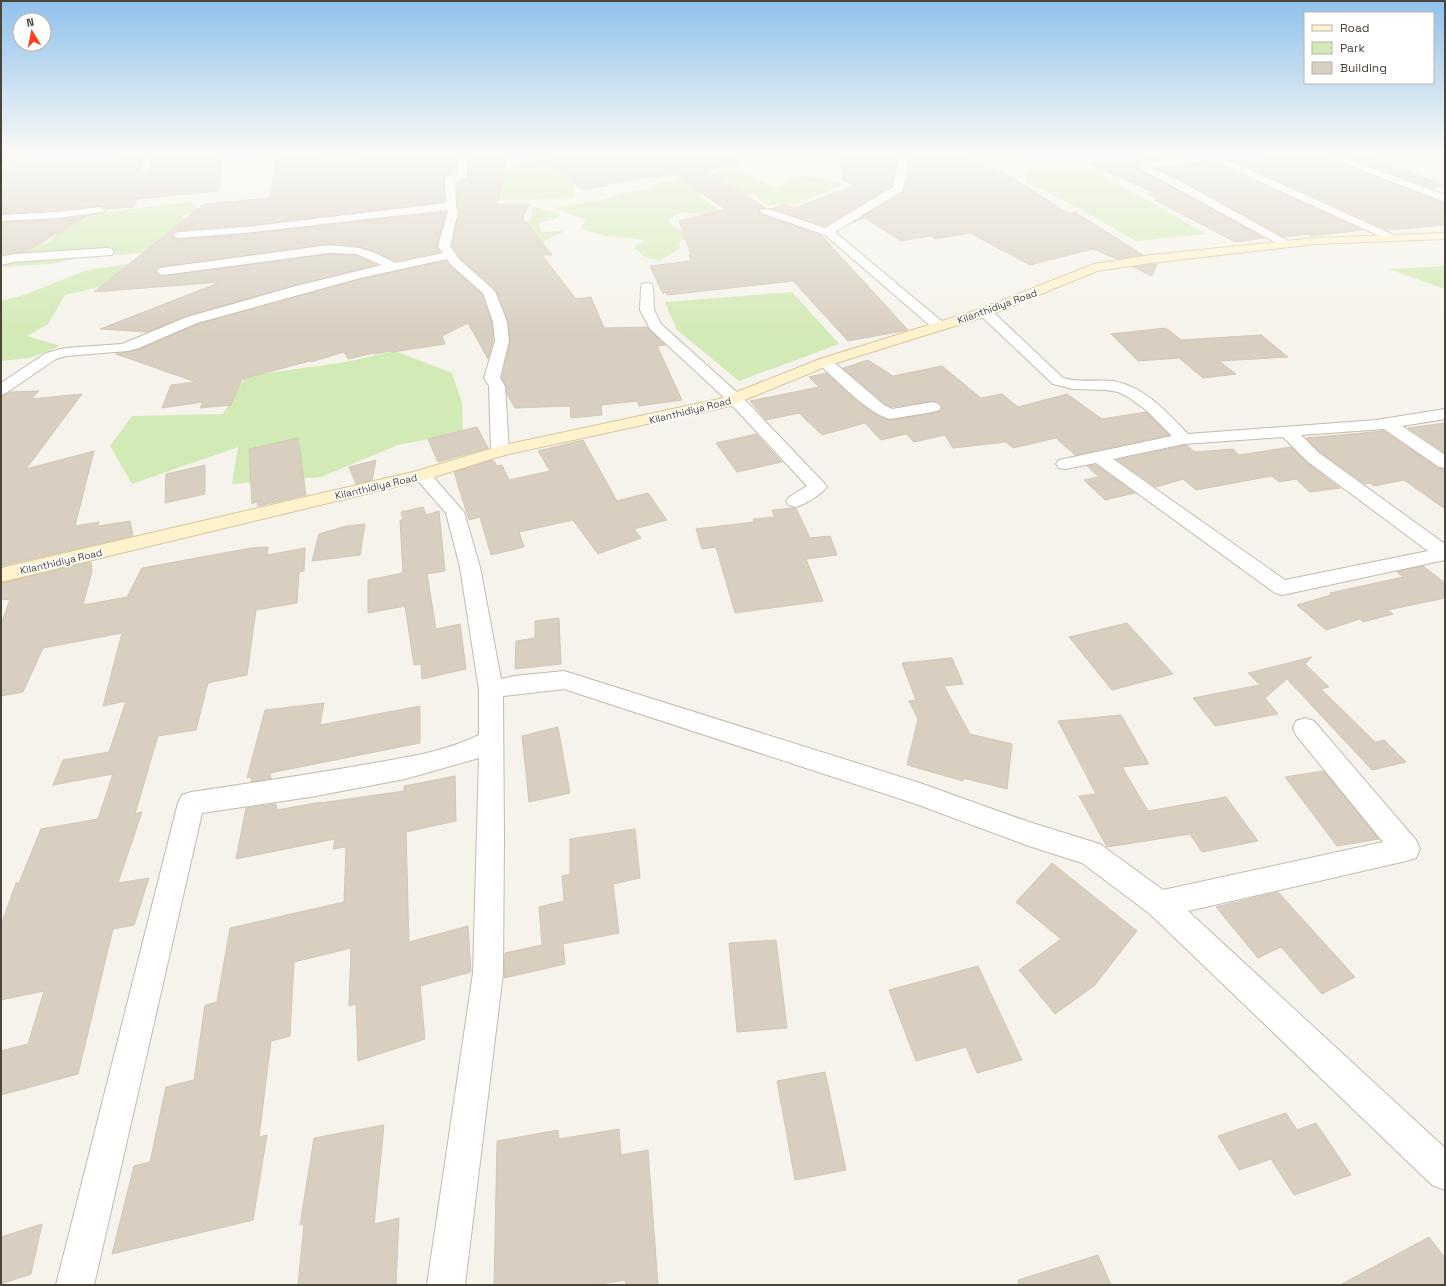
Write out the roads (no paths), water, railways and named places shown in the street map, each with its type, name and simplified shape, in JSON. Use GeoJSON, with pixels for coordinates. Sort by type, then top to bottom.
{"type":"FeatureCollection","features":[{"type":"Feature","properties":{"kind":"street"},"geometry":{"type":"LineString","coordinates":[[1,218],[66,214]]}},
{"type":"Feature","properties":{"kind":"street"},"geometry":{"type":"LineString","coordinates":[[179,235],[245,230],[382,214]]}},
{"type":"Feature","properties":{"kind":"street"},"geometry":{"type":"LineString","coordinates":[[452,214],[444,246],[455,262],[489,291],[500,322],[502,341],[492,378],[497,386],[500,451]]}},
{"type":"Feature","properties":{"kind":"street"},"geometry":{"type":"LineString","coordinates":[[774,214],[829,233],[939,326]]}},
{"type":"Feature","properties":{"kind":"street"},"geometry":{"type":"LineString","coordinates":[[829,233],[830,229],[855,214]]}},
{"type":"Feature","properties":{"kind":"street"},"geometry":{"type":"LineString","coordinates":[[1232,214],[1286,244]]}},
{"type":"Feature","properties":{"kind":"street"},"geometry":{"type":"LineString","coordinates":[[1338,214],[1390,237]]}},
{"type":"Feature","properties":{"kind":"street","name":"Kilanthidiya Road"},"geometry":{"type":"LineString","coordinates":[[1,575],[422,475],[500,451],[724,403],[825,362],[985,312],[1094,268],[1151,258],[1328,240],[1445,236]]}},
{"type":"Feature","properties":{"kind":"street"},"geometry":{"type":"LineString","coordinates":[[163,271],[329,250],[348,249],[370,254],[395,267]]}},
{"type":"Feature","properties":{"kind":"street"},"geometry":{"type":"LineString","coordinates":[[1,261],[14,258],[108,252]]}},
{"type":"Feature","properties":{"kind":"street"},"geometry":{"type":"LineString","coordinates":[[1,390],[51,356],[65,352],[123,348],[134,345],[192,320],[334,280],[450,255]]}},
{"type":"Feature","properties":{"kind":"street"},"geometry":{"type":"LineString","coordinates":[[647,287],[647,310],[655,326],[735,399],[818,487],[795,501]]}},
{"type":"Feature","properties":{"kind":"street"},"geometry":{"type":"LineString","coordinates":[[985,312],[1058,381],[1071,386],[1112,386],[1126,389],[1140,398],[1184,439]]}},
{"type":"Feature","properties":{"kind":"street"},"geometry":{"type":"LineString","coordinates":[[825,362],[878,408],[890,414],[932,407]]}},
{"type":"Feature","properties":{"kind":"street"},"geometry":{"type":"LineString","coordinates":[[1065,464],[1184,439],[1388,424],[1445,414]]}},
{"type":"Feature","properties":{"kind":"street"},"geometry":{"type":"LineString","coordinates":[[1388,424],[1445,462]]}},
{"type":"Feature","properties":{"kind":"street"},"geometry":{"type":"LineString","coordinates":[[1286,431],[1313,457],[1445,554]]}},
{"type":"Feature","properties":{"kind":"street"},"geometry":{"type":"LineString","coordinates":[[1099,457],[1282,588],[1445,554]]}},
{"type":"Feature","properties":{"kind":"street"},"geometry":{"type":"LineString","coordinates":[[422,475],[455,512],[470,567],[491,690],[492,837],[488,973],[446,1285]]}},
{"type":"Feature","properties":{"kind":"street"},"geometry":{"type":"LineString","coordinates":[[491,690],[514,685],[564,680],[920,794],[1026,833],[1090,853],[1160,904],[1445,1172]]}},
{"type":"Feature","properties":{"kind":"street"},"geometry":{"type":"LineString","coordinates":[[1160,904],[1406,849],[1305,728]]}},
{"type":"Feature","properties":{"kind":"street"},"geometry":{"type":"LineString","coordinates":[[75,1285],[192,802],[310,786],[405,768],[468,752],[491,740]]}}]}
